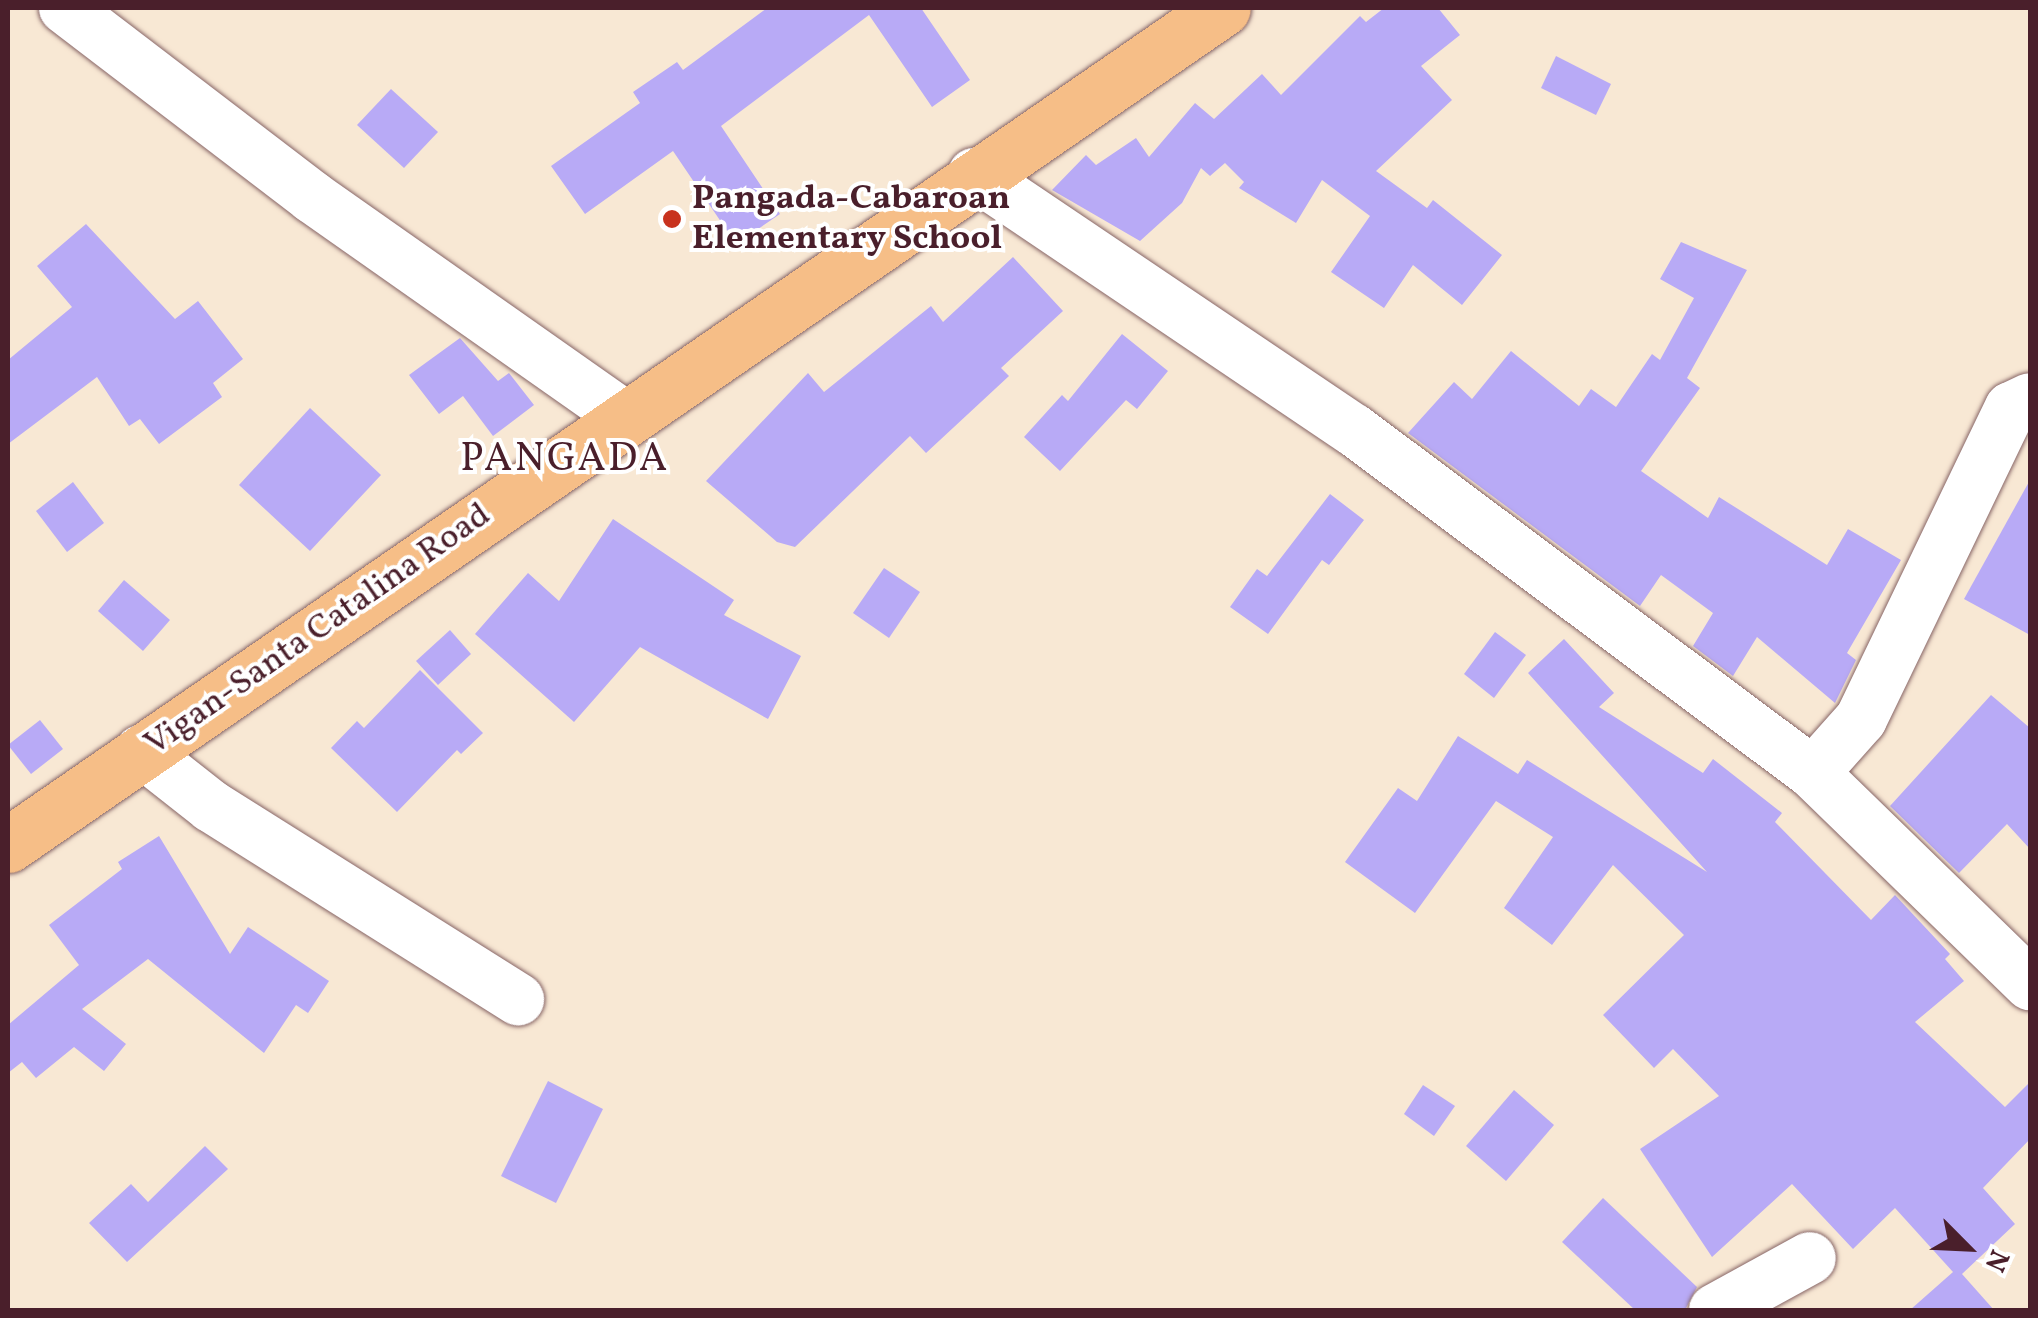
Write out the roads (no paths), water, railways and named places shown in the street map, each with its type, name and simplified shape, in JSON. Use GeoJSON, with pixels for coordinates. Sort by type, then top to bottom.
{"type":"FeatureCollection","features":[{"type":"Feature","properties":{"kind":"main road","name":"Vigan-Santa Catalina Road"},"geometry":{"type":"LineString","coordinates":[[8,845],[974,174],[1223,8]]}},
{"type":"Feature","properties":{"kind":"street"},"geometry":{"type":"LineString","coordinates":[[65,8],[312,197],[626,418]]}},
{"type":"Feature","properties":{"kind":"street"},"geometry":{"type":"LineString","coordinates":[[974,174],[1354,430],[1814,773],[2030,984]]}},
{"type":"Feature","properties":{"kind":"street"},"geometry":{"type":"LineString","coordinates":[[1814,773],[1861,719],[2012,408],[2030,399]]}},
{"type":"Feature","properties":{"kind":"street"},"geometry":{"type":"LineString","coordinates":[[141,752],[211,806],[518,1000]]}},
{"type":"Feature","properties":{"kind":"street"},"geometry":{"type":"LineString","coordinates":[[1715,1310],[1810,1258]]}},
{"type":"Feature","properties":{"kind":"place","name":"Pangada-Cabaroan Elementary School"},"geometry":{"type":"Point","coordinates":[672,219]}},
{"type":"Feature","properties":{"kind":"district","name":"PANGADA"},"geometry":{"type":"Point","coordinates":[565,460]}}]}
